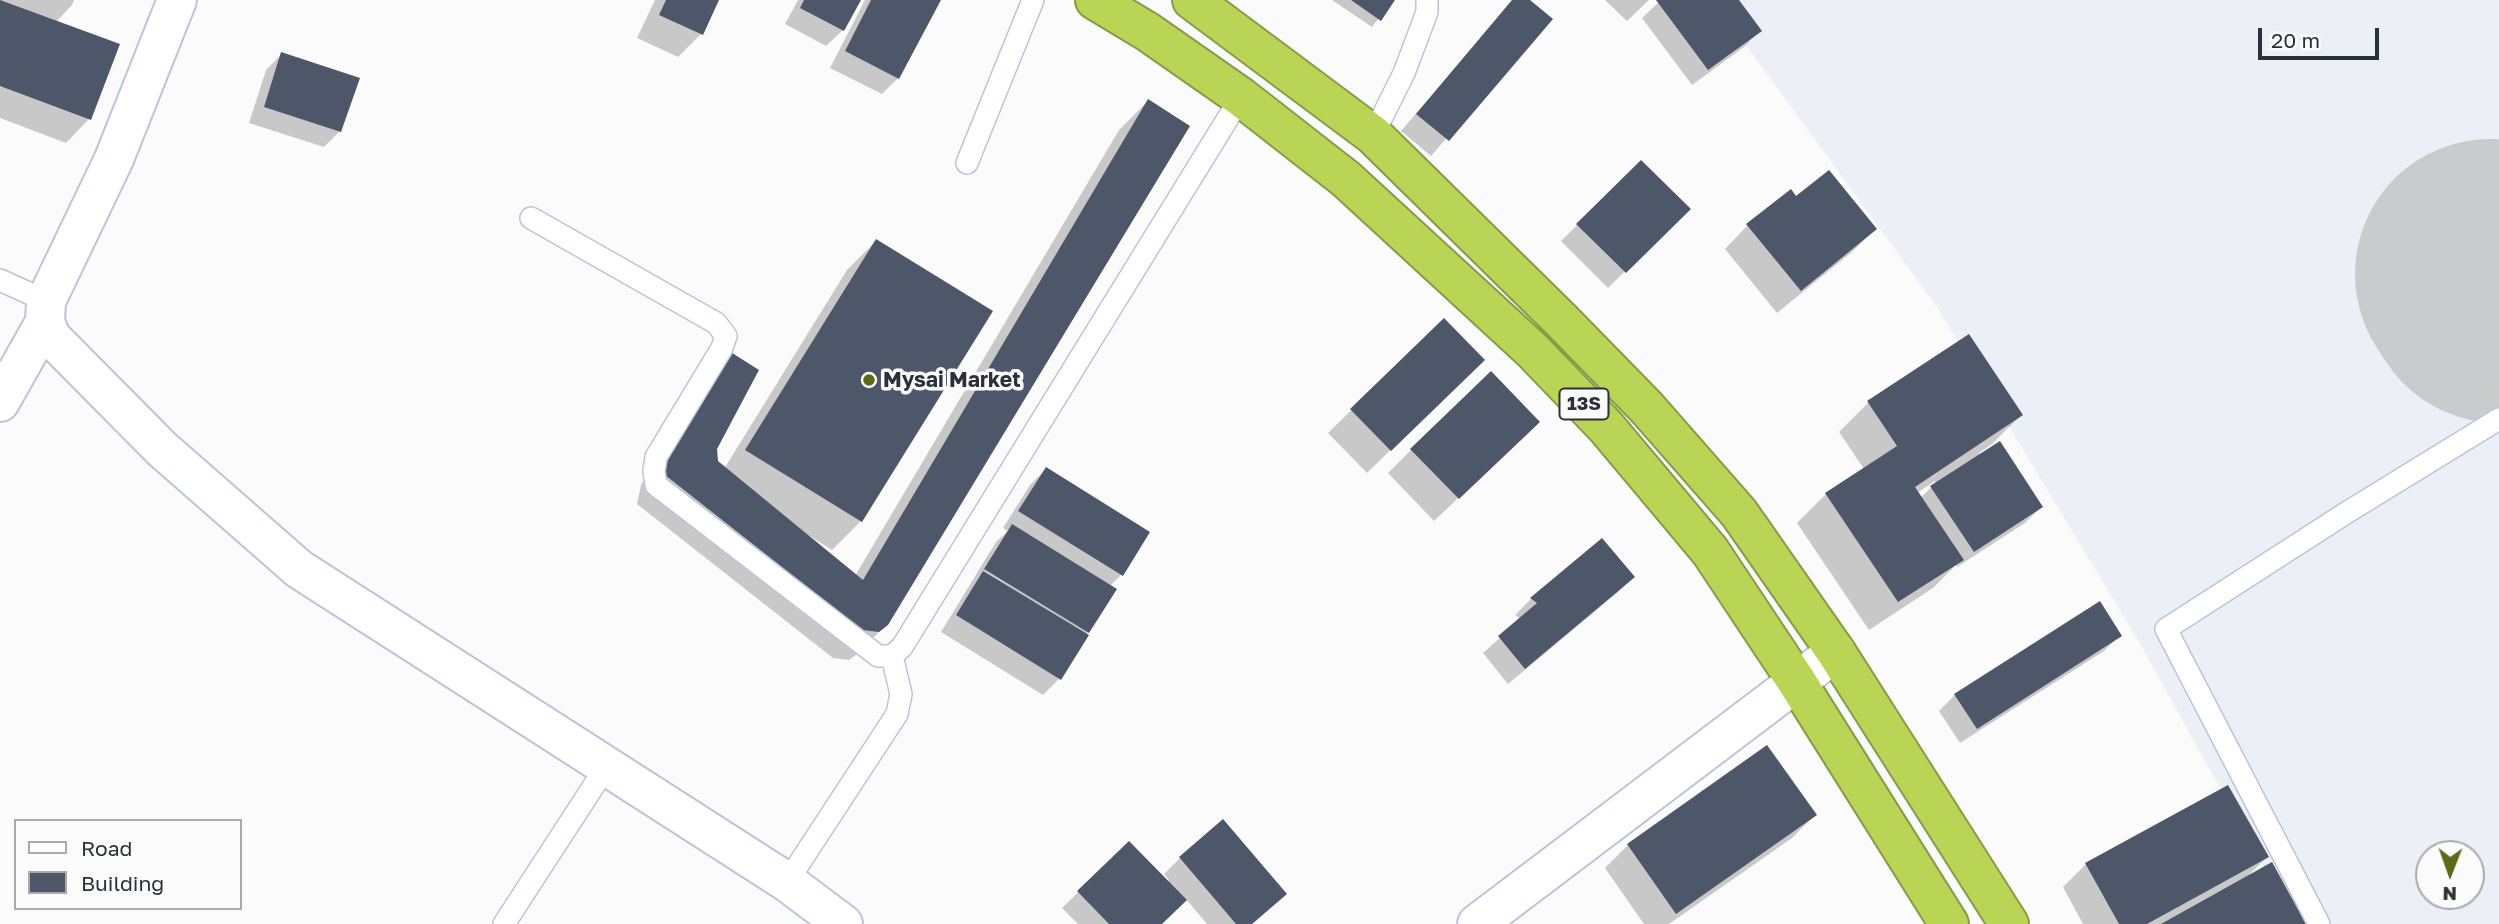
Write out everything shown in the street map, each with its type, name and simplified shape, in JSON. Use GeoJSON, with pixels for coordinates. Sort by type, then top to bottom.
{"type":"FeatureCollection","features":[{"type":"Feature","properties":{"kind":"highway","name":"13S"},"geometry":{"type":"LineString","coordinates":[[1095,0],[1148,32],[1241,97],[1346,179],[1532,350],[1597,418],[1710,551],[1797,682],[1949,924]]}},
{"type":"Feature","properties":{"kind":"highway","name":"13S"},"geometry":{"type":"LineString","coordinates":[[1192,0],[1373,135],[1562,320],[1647,408],[1740,513],[1836,652],[2009,924]]}},
{"type":"Feature","properties":{"kind":"street"},"geometry":{"type":"LineString","coordinates":[[0,401],[46,311],[114,159],[177,0]]}},
{"type":"Feature","properties":{"kind":"street"},"geometry":{"type":"LineString","coordinates":[[46,311],[51,337],[162,449],[299,569],[787,882],[843,924]]}},
{"type":"Feature","properties":{"kind":"street"},"geometry":{"type":"LineString","coordinates":[[1477,924],[1836,652]]}},
{"type":"Feature","properties":{"kind":"lane"},"geometry":{"type":"LineString","coordinates":[[967,163],[1033,0]]}},
{"type":"Feature","properties":{"kind":"lane"},"geometry":{"type":"LineString","coordinates":[[1373,135],[1404,73],[1427,12],[1427,0]]}},
{"type":"Feature","properties":{"kind":"lane"},"geometry":{"type":"LineString","coordinates":[[531,218],[716,323],[726,336],[722,348],[656,457],[656,485],[878,656],[892,656],[902,647],[1241,97]]}},
{"type":"Feature","properties":{"kind":"lane"},"geometry":{"type":"LineString","coordinates":[[0,280],[46,311]]}},
{"type":"Feature","properties":{"kind":"lane"},"geometry":{"type":"LineString","coordinates":[[2319,924],[2166,629],[2346,513],[2499,419]]}},
{"type":"Feature","properties":{"kind":"lane"},"geometry":{"type":"LineString","coordinates":[[787,882],[897,714],[901,694],[892,656]]}},
{"type":"Feature","properties":{"kind":"lane"},"geometry":{"type":"LineString","coordinates":[[504,924],[606,767]]}},
{"type":"Feature","properties":{"kind":"shaded area"},"geometry":{"type":"Polygon","coordinates":[[[1713,0],[2499,0],[2499,924],[2295,924],[2139,642],[1937,307],[1713,0]]]}},
{"type":"Feature","properties":{"kind":"building"},"geometry":{"type":"Polygon","coordinates":[[[0,0],[120,44],[91,120],[0,86],[0,0]]]}},
{"type":"Feature","properties":{"kind":"building"},"geometry":{"type":"Polygon","coordinates":[[[666,0],[719,0],[703,35],[659,15],[666,0]]]}},
{"type":"Feature","properties":{"kind":"building"},"geometry":{"type":"Polygon","coordinates":[[[804,0],[861,0],[844,31],[800,8],[804,0]]]}},
{"type":"Feature","properties":{"kind":"building"},"geometry":{"type":"Polygon","coordinates":[[[871,0],[941,0],[899,79],[845,51],[871,0]]]}},
{"type":"Feature","properties":{"kind":"building"},"geometry":{"type":"Polygon","coordinates":[[[1351,0],[1395,0],[1381,21],[1351,0]]]}},
{"type":"Feature","properties":{"kind":"building"},"geometry":{"type":"Polygon","coordinates":[[[1512,0],[1530,0],[1553,19],[1449,141],[1416,114],[1512,0]]]}},
{"type":"Feature","properties":{"kind":"building"},"geometry":{"type":"Polygon","coordinates":[[[1656,0],[1739,0],[1762,31],[1708,70],[1656,0]]]}},
{"type":"Feature","properties":{"kind":"building"},"geometry":{"type":"Polygon","coordinates":[[[281,52],[360,78],[341,132],[264,107],[281,52]]]}},
{"type":"Feature","properties":{"kind":"building"},"geometry":{"type":"Polygon","coordinates":[[[1148,99],[1190,126],[888,625],[879,632],[862,630],[665,475],[669,454],[729,351],[759,370],[717,449],[718,461],[863,580],[1148,99]]]}},
{"type":"Feature","properties":{"kind":"building"},"geometry":{"type":"Polygon","coordinates":[[[1641,160],[1691,209],[1626,273],[1576,224],[1641,160]]]}},
{"type":"Feature","properties":{"kind":"building"},"geometry":{"type":"Polygon","coordinates":[[[1829,170],[1877,229],[1801,291],[1746,224],[1791,189],[1796,196],[1829,170]]]}},
{"type":"Feature","properties":{"kind":"building","name":"Mysai Market"},"geometry":{"type":"Polygon","coordinates":[[[876,239],[993,311],[862,522],[745,450],[876,239]]]}},
{"type":"Feature","properties":{"kind":"building"},"geometry":{"type":"Polygon","coordinates":[[[1444,318],[1485,360],[1391,451],[1350,409],[1444,318]]]}},
{"type":"Feature","properties":{"kind":"building"},"geometry":{"type":"Polygon","coordinates":[[[1969,334],[2023,415],[1915,487],[1964,560],[1898,602],[1825,493],[1897,446],[1867,401],[1969,334]]]}},
{"type":"Feature","properties":{"kind":"building"},"geometry":{"type":"Polygon","coordinates":[[[1491,371],[1540,422],[1459,499],[1410,449],[1491,371]]]}},
{"type":"Feature","properties":{"kind":"building"},"geometry":{"type":"Polygon","coordinates":[[[2000,441],[2043,507],[1974,552],[1930,486],[2000,441]]]}},
{"type":"Feature","properties":{"kind":"building"},"geometry":{"type":"Polygon","coordinates":[[[1046,467],[1150,532],[1123,576],[1018,511],[1046,467]]]}},
{"type":"Feature","properties":{"kind":"building"},"geometry":{"type":"Polygon","coordinates":[[[1012,524],[1117,589],[1089,633],[984,569],[1012,524]]]}},
{"type":"Feature","properties":{"kind":"building"},"geometry":{"type":"Polygon","coordinates":[[[1602,538],[1635,577],[1525,669],[1498,636],[1537,603],[1530,598],[1602,538]]]}},
{"type":"Feature","properties":{"kind":"building"},"geometry":{"type":"Polygon","coordinates":[[[983,571],[1089,635],[1061,680],[956,615],[983,571]]]}},
{"type":"Feature","properties":{"kind":"building"},"geometry":{"type":"Polygon","coordinates":[[[2100,601],[2122,636],[1977,729],[1954,694],[2100,601]]]}},
{"type":"Feature","properties":{"kind":"building"},"geometry":{"type":"Polygon","coordinates":[[[1767,745],[1817,815],[1676,914],[1627,844],[1767,745]]]}},
{"type":"Feature","properties":{"kind":"building"},"geometry":{"type":"Polygon","coordinates":[[[2228,785],[2269,857],[2147,924],[2119,924],[2085,863],[2228,785]]]}},
{"type":"Feature","properties":{"kind":"building"},"geometry":{"type":"Polygon","coordinates":[[[1223,819],[1287,894],[1252,924],[1236,924],[1179,857],[1223,819]]]}},
{"type":"Feature","properties":{"kind":"building"},"geometry":{"type":"Polygon","coordinates":[[[1129,841],[1187,900],[1162,924],[1109,924],[1077,891],[1129,841]]]}},
{"type":"Feature","properties":{"kind":"building"},"geometry":{"type":"Polygon","coordinates":[[[2272,862],[2306,924],[2161,924],[2272,862]]]}},
{"type":"Feature","properties":{"kind":"runway"},"geometry":{"type":"LineString","coordinates":[[2490,274],[2499,288]]}},
{"type":"Feature","properties":{"kind":"place","name":"Mysai Market"},"geometry":{"type":"Point","coordinates":[869,380]}}]}
